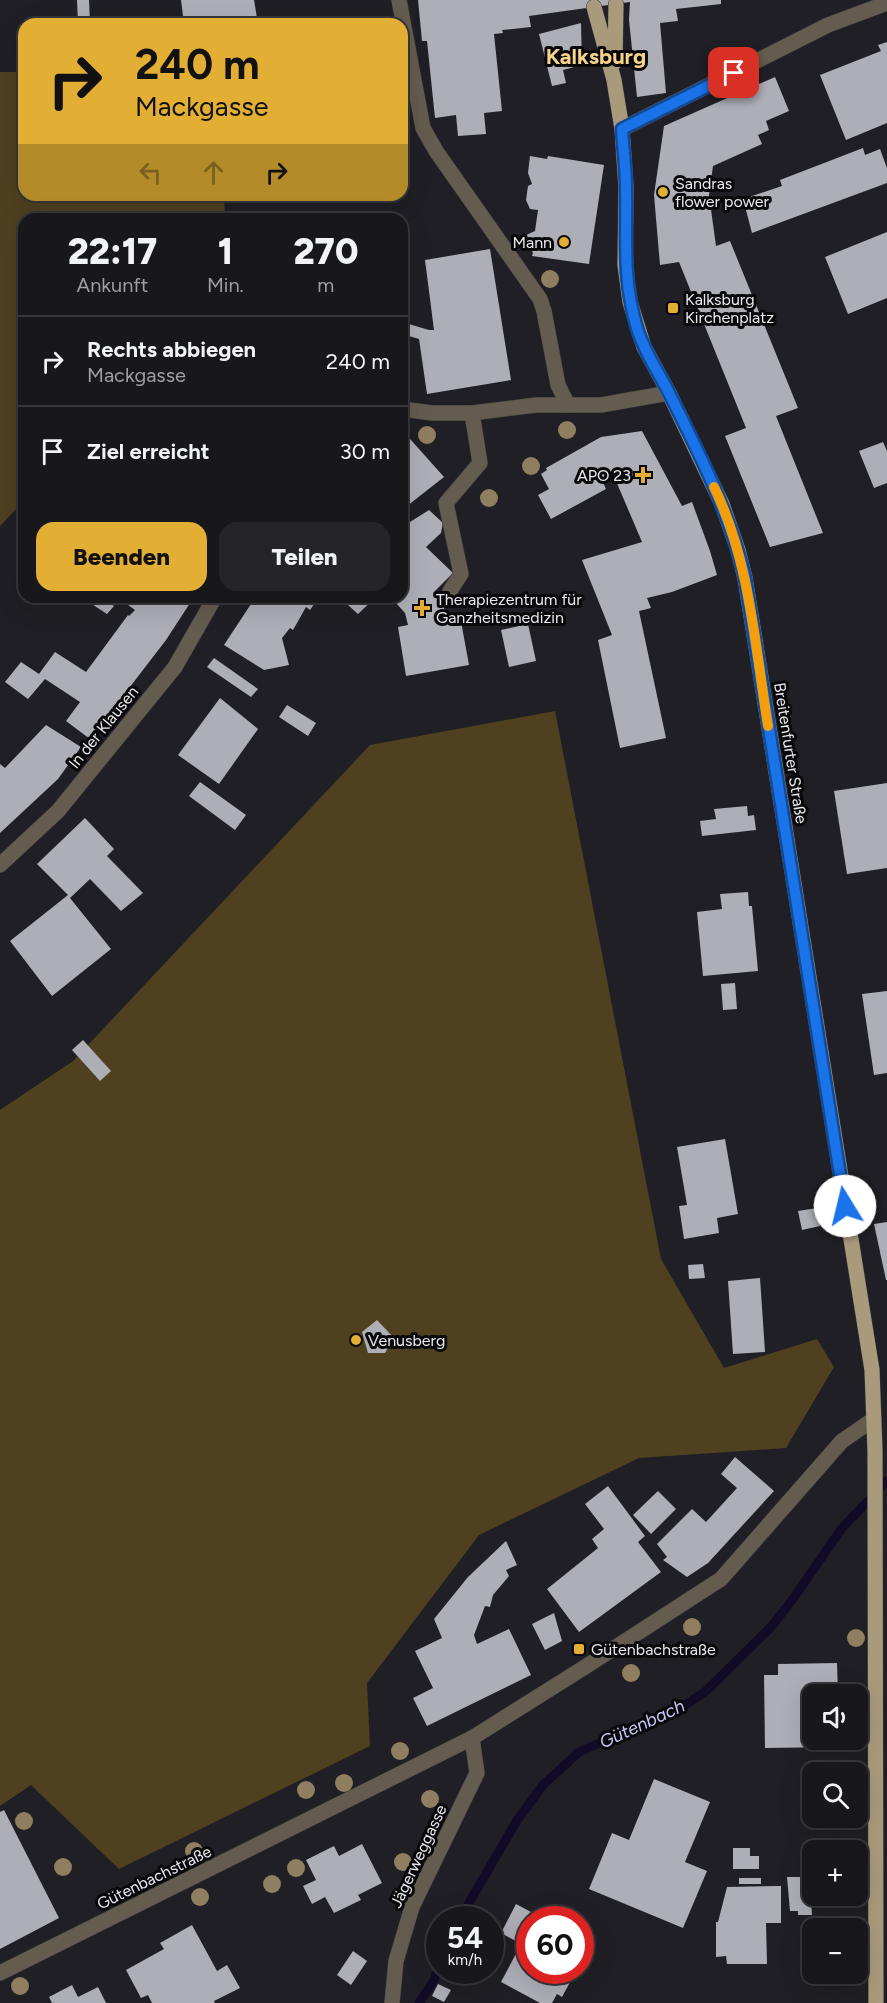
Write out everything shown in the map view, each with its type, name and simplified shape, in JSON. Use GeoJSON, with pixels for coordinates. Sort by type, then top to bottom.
{"type":"FeatureCollection","features":[{"type":"Feature","properties":{"kind":"main road","name":"Breitenfurter Straße"},"geometry":{"type":"LineString","coordinates":[[614,80],[616,4]]}},
{"type":"Feature","properties":{"kind":"main road","name":"Breitenfurter Straße"},"geometry":{"type":"LineString","coordinates":[[594,7],[614,80],[622,129],[626,187],[626,282],[632,311],[644,347],[669,393],[722,504],[745,578],[873,1370],[876,2003]]}},
{"type":"Feature","properties":{"kind":"street"},"geometry":{"type":"LineString","coordinates":[[399,0],[402,18]]}},
{"type":"Feature","properties":{"kind":"street"},"geometry":{"type":"LineString","coordinates":[[622,129],[828,26],[887,3]]}},
{"type":"Feature","properties":{"kind":"street"},"geometry":{"type":"LineString","coordinates":[[408,48],[423,128],[436,151],[540,299],[558,385],[568,405]]}},
{"type":"Feature","properties":{"kind":"street"},"geometry":{"type":"LineString","coordinates":[[408,410],[432,413],[472,413],[536,405],[600,405],[669,393]]}},
{"type":"Feature","properties":{"kind":"street"},"geometry":{"type":"LineString","coordinates":[[450,591],[461,574],[446,503],[480,463],[472,413]]}},
{"type":"Feature","properties":{"kind":"street","name":"In der Klausen"},"geometry":{"type":"LineString","coordinates":[[0,865],[58,811],[175,667],[212,603]]}},
{"type":"Feature","properties":{"kind":"street","name":"Gütenbachstraße"},"geometry":{"type":"LineString","coordinates":[[0,1973],[472,1738],[693,1599],[721,1579],[842,1441],[874,1419]]}},
{"type":"Feature","properties":{"kind":"street","name":"Jägerweggasse"},"geometry":{"type":"LineString","coordinates":[[393,1997],[396,1962],[412,1907],[477,1773],[472,1738]]}},
{"type":"Feature","properties":{"kind":"shaded area"},"geometry":{"type":"Polygon","coordinates":[[[0,72],[18,72],[18,201],[224,201],[225,213],[18,213],[18,507],[0,526],[0,72]]]}},
{"type":"Feature","properties":{"kind":"shaded area"},"geometry":{"type":"Polygon","coordinates":[[[555,711],[661,1259],[724,1368],[817,1339],[834,1367],[786,1448],[639,1458],[479,1535],[367,1683],[370,1746],[119,1869],[31,1785],[0,1806],[0,1110],[73,1061],[370,745],[555,711]]]}},
{"type":"Feature","properties":{"kind":"building"},"geometry":{"type":"Polygon","coordinates":[[[77,0],[89,0],[90,18],[78,18],[77,0]]]}},
{"type":"Feature","properties":{"kind":"building"},"geometry":{"type":"Polygon","coordinates":[[[181,0],[254,0],[257,18],[183,18],[181,0]]]}},
{"type":"Feature","properties":{"kind":"building"},"geometry":{"type":"Polygon","coordinates":[[[418,0],[721,0],[721,4],[676,9],[678,21],[660,23],[666,93],[637,97],[629,20],[630,2],[529,16],[531,27],[502,30],[503,33],[494,34],[502,111],[484,113],[486,134],[458,136],[456,115],[435,118],[427,41],[422,41],[418,0]]]}},
{"type":"Feature","properties":{"kind":"building"},"geometry":{"type":"Polygon","coordinates":[[[581,23],[582,65],[563,70],[566,83],[552,86],[539,34],[581,23]]]}},
{"type":"Feature","properties":{"kind":"building"},"geometry":{"type":"Polygon","coordinates":[[[887,42],[887,123],[846,140],[820,75],[881,51],[878,45],[887,42]]]}},
{"type":"Feature","properties":{"kind":"building"},"geometry":{"type":"Polygon","coordinates":[[[775,77],[789,111],[766,121],[769,130],[758,135],[762,144],[713,166],[709,195],[716,246],[730,241],[798,408],[776,416],[823,533],[770,547],[725,436],[746,428],[679,262],[660,265],[654,195],[664,126],[775,77]]]}},
{"type":"Feature","properties":{"kind":"building"},"geometry":{"type":"Polygon","coordinates":[[[863,148],[865,155],[880,149],[887,168],[887,183],[752,233],[743,199],[782,186],[780,180],[863,148]]]}},
{"type":"Feature","properties":{"kind":"building"},"geometry":{"type":"Polygon","coordinates":[[[530,156],[547,159],[548,156],[604,165],[589,264],[532,256],[533,253],[524,236],[535,231],[538,210],[530,209],[526,200],[528,186],[532,184],[528,173],[530,156]]]}},
{"type":"Feature","properties":{"kind":"building"},"geometry":{"type":"Polygon","coordinates":[[[887,232],[887,298],[848,314],[825,257],[887,232]]]}},
{"type":"Feature","properties":{"kind":"building"},"geometry":{"type":"Polygon","coordinates":[[[490,249],[511,380],[427,394],[419,339],[408,336],[408,324],[434,330],[425,260],[490,249]]]}},
{"type":"Feature","properties":{"kind":"building"},"geometry":{"type":"Polygon","coordinates":[[[642,431],[682,506],[692,502],[717,575],[672,592],[647,598],[651,608],[639,611],[666,738],[620,748],[598,640],[612,635],[582,560],[642,542],[613,474],[601,478],[606,489],[551,519],[538,495],[549,489],[541,474],[547,470],[546,468],[601,437],[642,431]]]}},
{"type":"Feature","properties":{"kind":"building"},"geometry":{"type":"Polygon","coordinates":[[[408,437],[444,477],[408,505],[408,437]]]}},
{"type":"Feature","properties":{"kind":"building"},"geometry":{"type":"Polygon","coordinates":[[[883,442],[887,451],[887,483],[874,488],[859,451],[883,442]]]}},
{"type":"Feature","properties":{"kind":"building","name":"Therapiezentrum für Ganzheitsmedizin"},"geometry":{"type":"Polygon","coordinates":[[[429,510],[443,523],[441,533],[426,547],[453,573],[435,591],[449,618],[460,616],[469,665],[406,676],[398,627],[408,625],[405,613],[396,603],[408,603],[408,523],[429,510]]]}},
{"type":"Feature","properties":{"kind":"building"},"geometry":{"type":"Polygon","coordinates":[[[90,603],[110,603],[114,606],[107,614],[90,603]]]}},
{"type":"Feature","properties":{"kind":"building"},"geometry":{"type":"Polygon","coordinates":[[[125,603],[190,603],[166,640],[90,739],[66,721],[80,702],[45,679],[28,699],[5,682],[21,662],[39,674],[55,652],[86,672],[128,615],[135,610],[125,603]]]}},
{"type":"Feature","properties":{"kind":"building"},"geometry":{"type":"Polygon","coordinates":[[[249,603],[315,603],[310,610],[306,607],[293,630],[290,628],[282,638],[289,665],[264,670],[224,645],[251,604],[249,603]]]}},
{"type":"Feature","properties":{"kind":"building"},"geometry":{"type":"Polygon","coordinates":[[[346,603],[370,603],[358,614],[346,603]]]}},
{"type":"Feature","properties":{"kind":"building"},"geometry":{"type":"Polygon","coordinates":[[[528,624],[536,661],[509,667],[501,630],[528,624]]]}},
{"type":"Feature","properties":{"kind":"building"},"geometry":{"type":"Polygon","coordinates":[[[214,658],[258,689],[251,697],[207,667],[214,658]]]}},
{"type":"Feature","properties":{"kind":"building"},"geometry":{"type":"Polygon","coordinates":[[[220,698],[258,729],[219,784],[178,755],[220,698]]]}},
{"type":"Feature","properties":{"kind":"building"},"geometry":{"type":"Polygon","coordinates":[[[287,705],[316,723],[308,736],[279,717],[287,705]]]}},
{"type":"Feature","properties":{"kind":"building"},"geometry":{"type":"Polygon","coordinates":[[[46,725],[81,747],[58,779],[0,833],[0,764],[5,768],[46,725]]]}},
{"type":"Feature","properties":{"kind":"building"},"geometry":{"type":"Polygon","coordinates":[[[200,782],[246,815],[235,830],[189,796],[200,782]]]}},
{"type":"Feature","properties":{"kind":"building"},"geometry":{"type":"Polygon","coordinates":[[[887,783],[887,868],[847,874],[834,791],[887,783]]]}},
{"type":"Feature","properties":{"kind":"building"},"geometry":{"type":"Polygon","coordinates":[[[747,806],[748,816],[754,815],[756,830],[702,836],[700,821],[716,819],[714,809],[747,806]]]}},
{"type":"Feature","properties":{"kind":"building"},"geometry":{"type":"Polygon","coordinates":[[[85,818],[114,849],[107,856],[143,893],[121,911],[90,879],[70,898],[111,949],[52,996],[10,941],[68,895],[37,864],[85,818]]]}},
{"type":"Feature","properties":{"kind":"building"},"geometry":{"type":"Polygon","coordinates":[[[748,892],[749,906],[752,906],[758,971],[703,976],[697,912],[722,909],[720,894],[748,892]]]}},
{"type":"Feature","properties":{"kind":"building"},"geometry":{"type":"Polygon","coordinates":[[[735,983],[737,1009],[723,1010],[721,984],[735,983]]]}},
{"type":"Feature","properties":{"kind":"building"},"geometry":{"type":"Polygon","coordinates":[[[887,991],[887,1073],[874,1075],[862,994],[887,991]]]}},
{"type":"Feature","properties":{"kind":"building"},"geometry":{"type":"Polygon","coordinates":[[[83,1040],[111,1071],[100,1081],[72,1050],[83,1040]]]}},
{"type":"Feature","properties":{"kind":"building"},"geometry":{"type":"Polygon","coordinates":[[[725,1139],[738,1214],[717,1218],[719,1233],[684,1239],[679,1206],[687,1205],[677,1147],[725,1139]]]}},
{"type":"Feature","properties":{"kind":"building"},"geometry":{"type":"Polygon","coordinates":[[[817,1208],[820,1226],[802,1230],[798,1211],[817,1208]]]}},
{"type":"Feature","properties":{"kind":"building"},"geometry":{"type":"Polygon","coordinates":[[[887,1222],[887,1280],[886,1280],[874,1224],[887,1222]]]}},
{"type":"Feature","properties":{"kind":"building"},"geometry":{"type":"Polygon","coordinates":[[[703,1264],[705,1278],[689,1279],[688,1265],[703,1264]]]}},
{"type":"Feature","properties":{"kind":"building"},"geometry":{"type":"Polygon","coordinates":[[[760,1278],[765,1352],[733,1354],[728,1281],[760,1278]]]}},
{"type":"Feature","properties":{"kind":"building"},"geometry":{"type":"Polygon","coordinates":[[[377,1320],[394,1338],[385,1353],[368,1353],[362,1332],[377,1320]]]}},
{"type":"Feature","properties":{"kind":"building"},"geometry":{"type":"Polygon","coordinates":[[[735,1457],[774,1491],[708,1563],[687,1577],[663,1560],[667,1557],[657,1544],[692,1509],[706,1522],[737,1488],[721,1474],[735,1457]]]}},
{"type":"Feature","properties":{"kind":"building"},"geometry":{"type":"Polygon","coordinates":[[[608,1486],[645,1536],[638,1542],[661,1572],[579,1632],[547,1589],[598,1548],[592,1539],[604,1529],[585,1504],[608,1486]]]}},
{"type":"Feature","properties":{"kind":"building"},"geometry":{"type":"Polygon","coordinates":[[[658,1491],[676,1509],[651,1534],[633,1515],[658,1491]]]}},
{"type":"Feature","properties":{"kind":"building"},"geometry":{"type":"Polygon","coordinates":[[[506,1541],[517,1565],[506,1570],[509,1576],[493,1595],[490,1607],[485,1606],[474,1635],[477,1644],[509,1629],[531,1675],[427,1726],[413,1698],[433,1688],[415,1651],[442,1638],[434,1619],[468,1577],[506,1541]]]}},
{"type":"Feature","properties":{"kind":"building"},"geometry":{"type":"Polygon","coordinates":[[[554,1613],[562,1641],[545,1650],[532,1624],[554,1613]]]}},
{"type":"Feature","properties":{"kind":"building"},"geometry":{"type":"Polygon","coordinates":[[[837,1663],[838,1684],[802,1684],[802,1747],[765,1748],[764,1675],[778,1675],[778,1664],[837,1663]]]}},
{"type":"Feature","properties":{"kind":"building"},"geometry":{"type":"Polygon","coordinates":[[[654,1779],[710,1802],[685,1862],[707,1871],[683,1928],[589,1889],[612,1833],[629,1840],[654,1779]]]}},
{"type":"Feature","properties":{"kind":"building"},"geometry":{"type":"Polygon","coordinates":[[[4,1810],[59,1918],[0,1949],[0,1812],[4,1810]]]}},
{"type":"Feature","properties":{"kind":"building"},"geometry":{"type":"Polygon","coordinates":[[[362,1844],[382,1883],[358,1895],[361,1900],[334,1913],[325,1897],[312,1904],[303,1886],[316,1880],[306,1860],[334,1846],[339,1856],[362,1844]]]}},
{"type":"Feature","properties":{"kind":"building"},"geometry":{"type":"Polygon","coordinates":[[[733,1848],[750,1848],[750,1856],[759,1856],[759,1869],[733,1869],[733,1848]]]}},
{"type":"Feature","properties":{"kind":"building"},"geometry":{"type":"Polygon","coordinates":[[[787,1877],[802,1877],[802,1906],[811,1906],[812,1915],[798,1915],[798,1911],[790,1911],[787,1877]]]}},
{"type":"Feature","properties":{"kind":"building"},"geometry":{"type":"Polygon","coordinates":[[[739,1878],[761,1878],[761,1884],[739,1884],[739,1878]]]}},
{"type":"Feature","properties":{"kind":"building"},"geometry":{"type":"Polygon","coordinates":[[[781,1886],[781,1923],[766,1923],[767,1964],[727,1964],[726,1956],[716,1957],[716,1922],[718,1922],[727,1887],[781,1886]]]}},
{"type":"Feature","properties":{"kind":"building"},"geometry":{"type":"Polygon","coordinates":[[[516,1904],[520,1906],[516,1906],[516,1941],[504,1935],[504,1927],[516,1904]]]}},
{"type":"Feature","properties":{"kind":"building"},"geometry":{"type":"Polygon","coordinates":[[[192,1925],[217,1971],[227,1965],[240,1988],[214,2001],[215,2003],[152,2003],[148,1995],[141,1998],[126,1970],[164,1949],[160,1943],[192,1925]]]}},
{"type":"Feature","properties":{"kind":"building"},"geometry":{"type":"Polygon","coordinates":[[[353,1951],[367,1961],[351,1985],[337,1975],[353,1951]]]}},
{"type":"Feature","properties":{"kind":"building"},"geometry":{"type":"Polygon","coordinates":[[[516,1954],[516,1984],[569,1984],[562,1997],[557,1994],[552,2003],[540,2003],[504,1984],[504,1976],[516,1954]]]}},
{"type":"Feature","properties":{"kind":"building"},"geometry":{"type":"Polygon","coordinates":[[[438,1984],[451,1990],[444,2002],[432,1996],[438,1984]]]}},
{"type":"Feature","properties":{"kind":"building"},"geometry":{"type":"Polygon","coordinates":[[[72,1985],[78,1997],[98,1987],[106,2003],[52,2003],[49,1997],[72,1985]]]}},
{"type":"Feature","properties":{"kind":"waterway","name":"Gütenbach"},"geometry":{"type":"LineString","coordinates":[[467,1906],[516,1822],[543,1785],[579,1752],[684,1706],[706,1691],[771,1627],[842,1528],[887,1481]]}},
{"type":"Feature","properties":{"kind":"waterway","name":"Gütenbach"},"geometry":{"type":"LineString","coordinates":[[419,2003],[431,1984]]}},
{"type":"Feature","properties":{"kind":"slow traffic"},"geometry":{"type":"LineString","coordinates":[[714,487],[727,517],[745,578],[768,726]]}},
{"type":"Feature","properties":{"kind":"place","name":"Sandras flower power"},"geometry":{"type":"Point","coordinates":[663,192]}},
{"type":"Feature","properties":{"kind":"place","name":"Mann"},"geometry":{"type":"Point","coordinates":[564,242]}},
{"type":"Feature","properties":{"kind":"place","name":"Kalksburg Kirchenplatz"},"geometry":{"type":"Point","coordinates":[673,308]}},
{"type":"Feature","properties":{"kind":"place","name":"APO 23"},"geometry":{"type":"Point","coordinates":[643,475]}},
{"type":"Feature","properties":{"kind":"place","name":"Therapiezentrum für Ganzheitsmedizin"},"geometry":{"type":"Point","coordinates":[422,608]}},
{"type":"Feature","properties":{"kind":"place","name":"Venusberg"},"geometry":{"type":"Point","coordinates":[356,1340]}},
{"type":"Feature","properties":{"kind":"place","name":"Gütenbachstraße"},"geometry":{"type":"Point","coordinates":[579,1649]}},
{"type":"Feature","properties":{"kind":"district","name":"Kalksburg"},"geometry":{"type":"Point","coordinates":[596,56]}},
{"type":"Feature","properties":{"kind":"route"},"geometry":{"type":"LineString","coordinates":[[734,73],[622,129],[626,187],[626,282],[637,329],[644,347],[669,393],[722,504],[745,578],[845,1206]]}}]}
